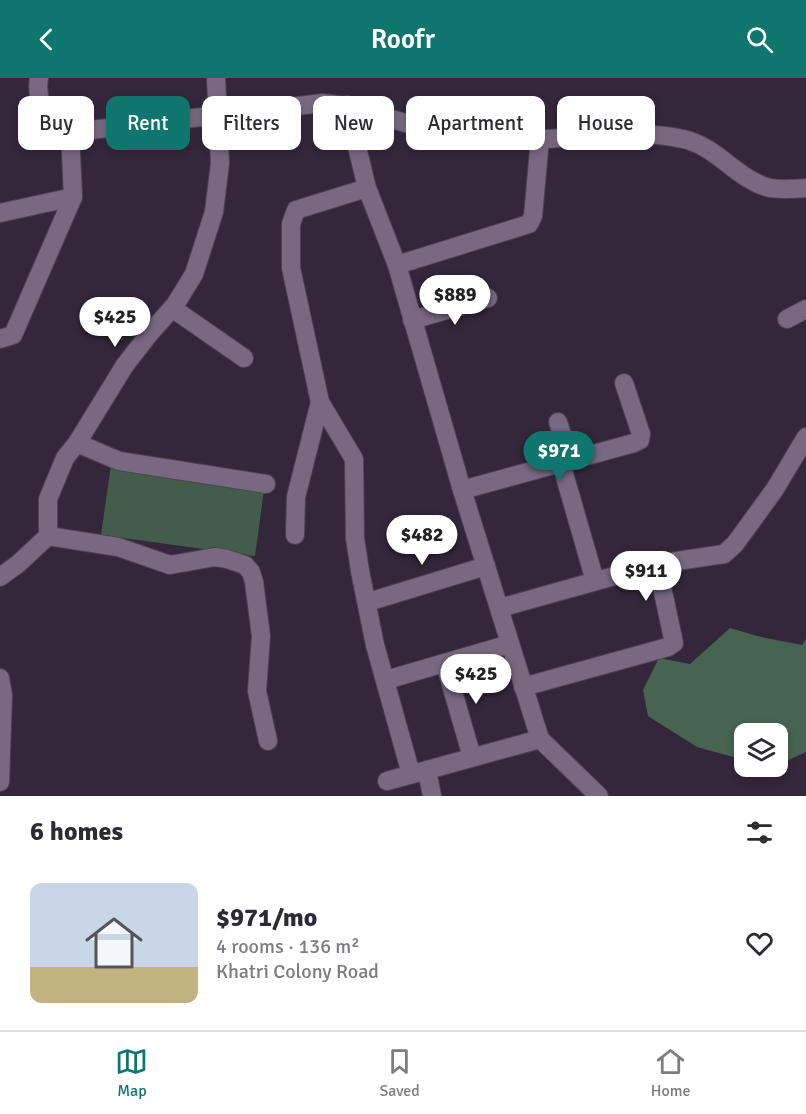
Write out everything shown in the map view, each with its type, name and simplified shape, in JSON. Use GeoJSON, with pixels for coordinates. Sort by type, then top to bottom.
{"type":"FeatureCollection","features":[{"type":"Feature","properties":{"kind":"street"},"geometry":{"type":"LineString","coordinates":[[39,78],[40,96]]}},
{"type":"Feature","properties":{"kind":"street"},"geometry":{"type":"LineString","coordinates":[[216,78],[217,96]]}},
{"type":"Feature","properties":{"kind":"street"},"geometry":{"type":"LineString","coordinates":[[94,128],[202,117]]}},
{"type":"Feature","properties":{"kind":"street"},"geometry":{"type":"LineString","coordinates":[[545,139],[624,135],[682,139],[698,143],[709,149],[755,182],[784,190],[806,188]]}},
{"type":"Feature","properties":{"kind":"street"},"geometry":{"type":"LineString","coordinates":[[0,339],[13,334],[73,197],[71,150]]}},
{"type":"Feature","properties":{"kind":"street"},"geometry":{"type":"LineString","coordinates":[[0,577],[18,564],[48,536],[48,499],[65,458],[77,443],[124,365],[172,308],[194,274],[214,212],[219,150]]}},
{"type":"Feature","properties":{"kind":"street"},"geometry":{"type":"LineString","coordinates":[[358,150],[367,188],[397,265],[462,490],[540,739],[599,796]]}},
{"type":"Feature","properties":{"kind":"street"},"geometry":{"type":"LineString","coordinates":[[397,265],[529,224],[533,216],[539,150]]}},
{"type":"Feature","properties":{"kind":"street"},"geometry":{"type":"LineString","coordinates":[[367,188],[296,210],[291,224],[291,268],[320,402],[354,459],[355,538],[375,645],[419,772],[432,796]]}},
{"type":"Feature","properties":{"kind":"street"},"geometry":{"type":"LineString","coordinates":[[0,213],[73,197]]}},
{"type":"Feature","properties":{"kind":"street"},"geometry":{"type":"LineString","coordinates":[[412,320],[488,298]]}},
{"type":"Feature","properties":{"kind":"street"},"geometry":{"type":"LineString","coordinates":[[172,308],[244,358]]}},
{"type":"Feature","properties":{"kind":"street"},"geometry":{"type":"LineString","coordinates":[[787,319],[806,309]]}},
{"type":"Feature","properties":{"kind":"street"},"geometry":{"type":"LineString","coordinates":[[462,490],[640,440],[624,383]]}},
{"type":"Feature","properties":{"kind":"street"},"geometry":{"type":"LineString","coordinates":[[295,535],[296,497],[320,402]]}},
{"type":"Feature","properties":{"kind":"street"},"geometry":{"type":"LineString","coordinates":[[558,422],[595,581]]}},
{"type":"Feature","properties":{"kind":"street"},"geometry":{"type":"LineString","coordinates":[[500,608],[657,564],[724,554],[735,544],[775,489],[806,437]]}},
{"type":"Feature","properties":{"kind":"street"},"geometry":{"type":"LineString","coordinates":[[77,443],[120,461],[266,484]]}},
{"type":"Feature","properties":{"kind":"street"},"geometry":{"type":"LineString","coordinates":[[48,536],[118,547],[170,565],[215,557],[238,561],[245,565],[251,572],[254,582],[261,636],[257,691],[267,741]]}},
{"type":"Feature","properties":{"kind":"street"},"geometry":{"type":"LineString","coordinates":[[523,687],[668,647],[674,643],[657,564]]}},
{"type":"Feature","properties":{"kind":"street"},"geometry":{"type":"LineString","coordinates":[[368,602],[486,566]]}},
{"type":"Feature","properties":{"kind":"street"},"geometry":{"type":"LineString","coordinates":[[386,680],[510,644]]}},
{"type":"Feature","properties":{"kind":"street"},"geometry":{"type":"LineString","coordinates":[[445,664],[472,757]]}},
{"type":"Feature","properties":{"kind":"street"},"geometry":{"type":"LineString","coordinates":[[0,678],[3,695],[0,782]]}},
{"type":"Feature","properties":{"kind":"street"},"geometry":{"type":"LineString","coordinates":[[387,781],[540,739]]}},
{"type":"Feature","properties":{"kind":"green space"},"geometry":{"type":"Polygon","coordinates":[[[111,465],[264,490],[255,556],[101,535],[111,465]]]}},
{"type":"Feature","properties":{"kind":"green space"},"geometry":{"type":"Polygon","coordinates":[[[730,628],[802,645],[806,639],[806,752],[788,760],[788,723],[734,723],[734,757],[697,747],[648,716],[643,690],[659,658],[690,664],[730,628]]]}}]}
